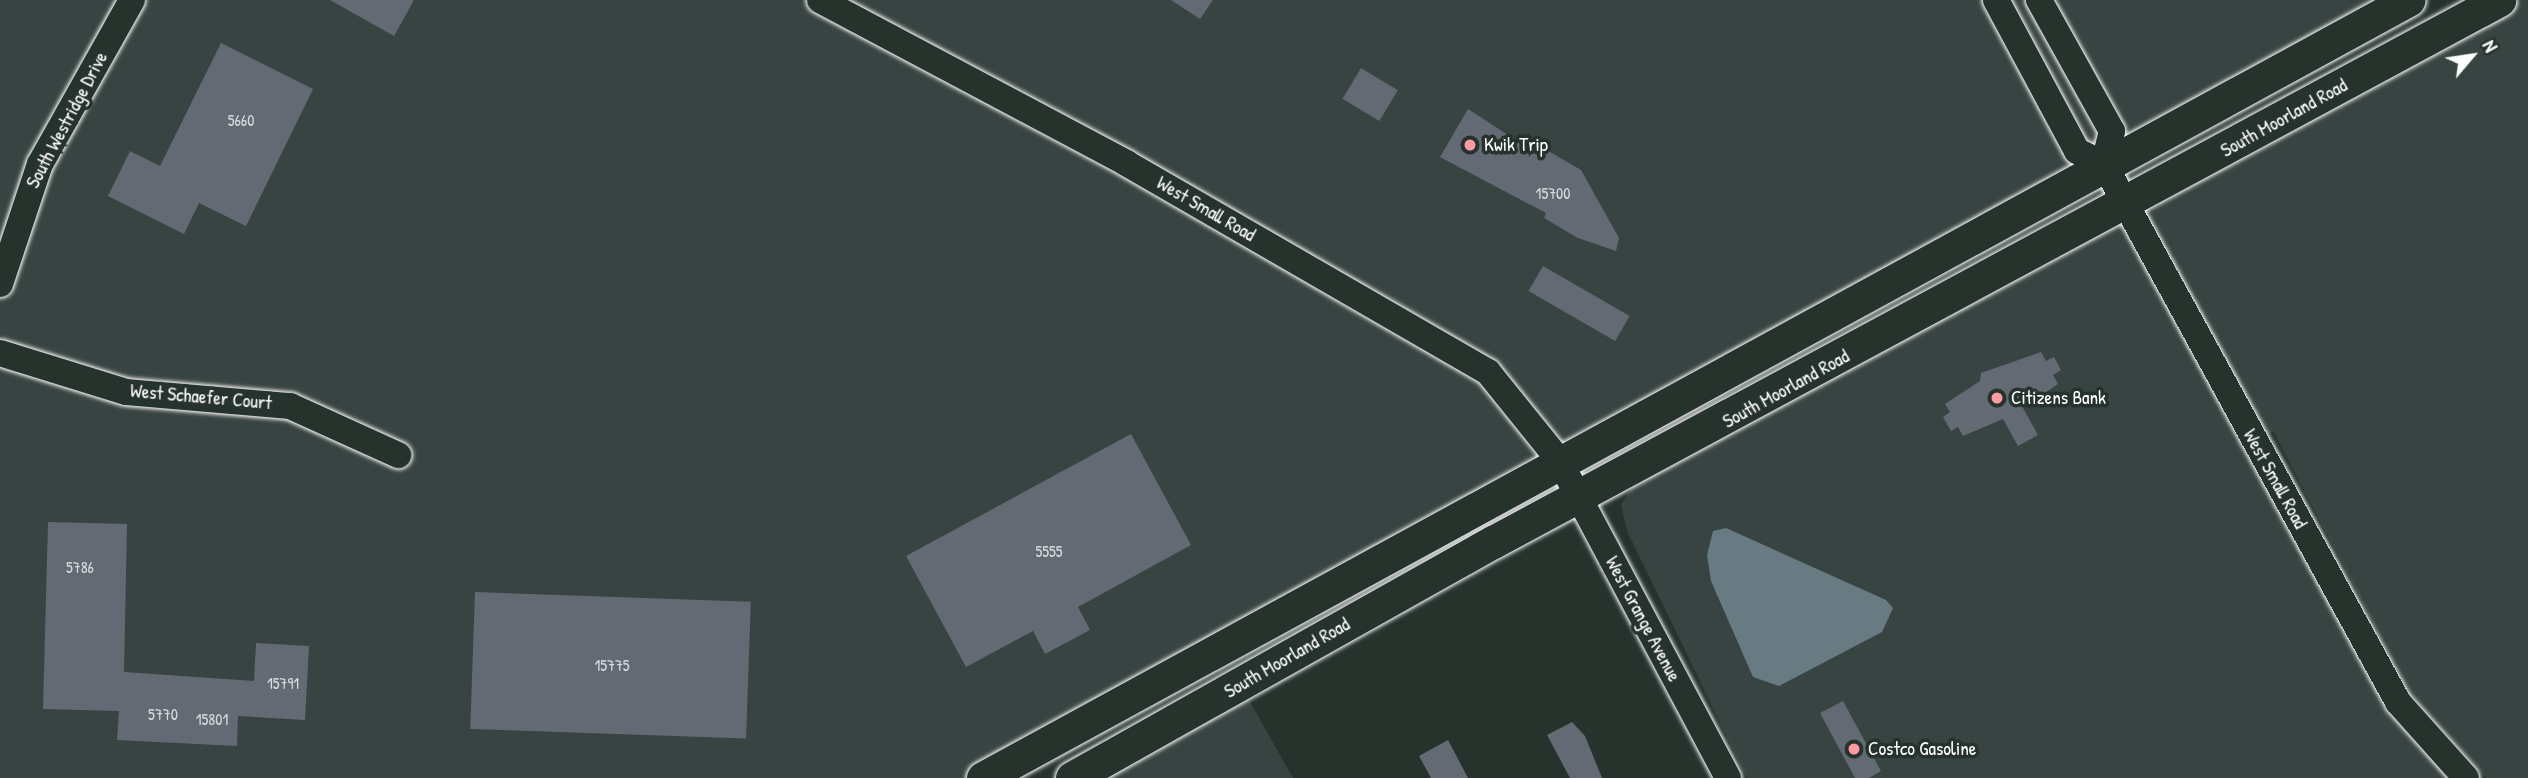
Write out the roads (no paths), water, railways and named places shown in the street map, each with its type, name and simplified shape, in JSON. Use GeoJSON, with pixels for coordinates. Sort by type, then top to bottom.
{"type":"FeatureCollection","features":[{"type":"Feature","properties":{"kind":"main road","name":"South Moorland Road"},"geometry":{"type":"LineString","coordinates":[[983,778],[1559,460],[2408,0]]}},
{"type":"Feature","properties":{"kind":"main road","name":"South Moorland Road"},"geometry":{"type":"LineString","coordinates":[[1072,778],[1434,574],[1581,500],[2499,0]]}},
{"type":"Feature","properties":{"kind":"street","name":"South Westridge Drive"},"geometry":{"type":"LineString","coordinates":[[0,284],[40,164],[132,0]]}},
{"type":"Feature","properties":{"kind":"street","name":"West Small Road"},"geometry":{"type":"LineString","coordinates":[[820,0],[1126,163],[1477,365],[1504,387],[1559,460]]}},
{"type":"Feature","properties":{"kind":"street"},"geometry":{"type":"LineString","coordinates":[[1996,0],[2077,150],[2104,164],[2112,131],[2039,0]]}},
{"type":"Feature","properties":{"kind":"street","name":"West Small Road"},"geometry":{"type":"LineString","coordinates":[[2104,164],[2398,702],[2466,778]]}},
{"type":"Feature","properties":{"kind":"street","name":"West Schaefer Court"},"geometry":{"type":"LineString","coordinates":[[0,353],[126,392],[290,406],[398,455]]}},
{"type":"Feature","properties":{"kind":"street","name":"West Grange Avenue"},"geometry":{"type":"LineString","coordinates":[[1559,460],[1728,778]]}},
{"type":"Feature","properties":{"kind":"water"},"geometry":{"type":"Polygon","coordinates":[[[1726,528],[1886,600],[1893,608],[1882,632],[1779,686],[1753,677],[1711,581],[1707,555],[1713,531],[1726,528]]]}},
{"type":"Feature","properties":{"kind":"place","name":"Kwik Trip"},"geometry":{"type":"Point","coordinates":[1470,145]}},
{"type":"Feature","properties":{"kind":"place","name":"Citizens Bank"},"geometry":{"type":"Point","coordinates":[1997,398]}},
{"type":"Feature","properties":{"kind":"place","name":"Costco Gasoline"},"geometry":{"type":"Point","coordinates":[1854,749]}}]}
